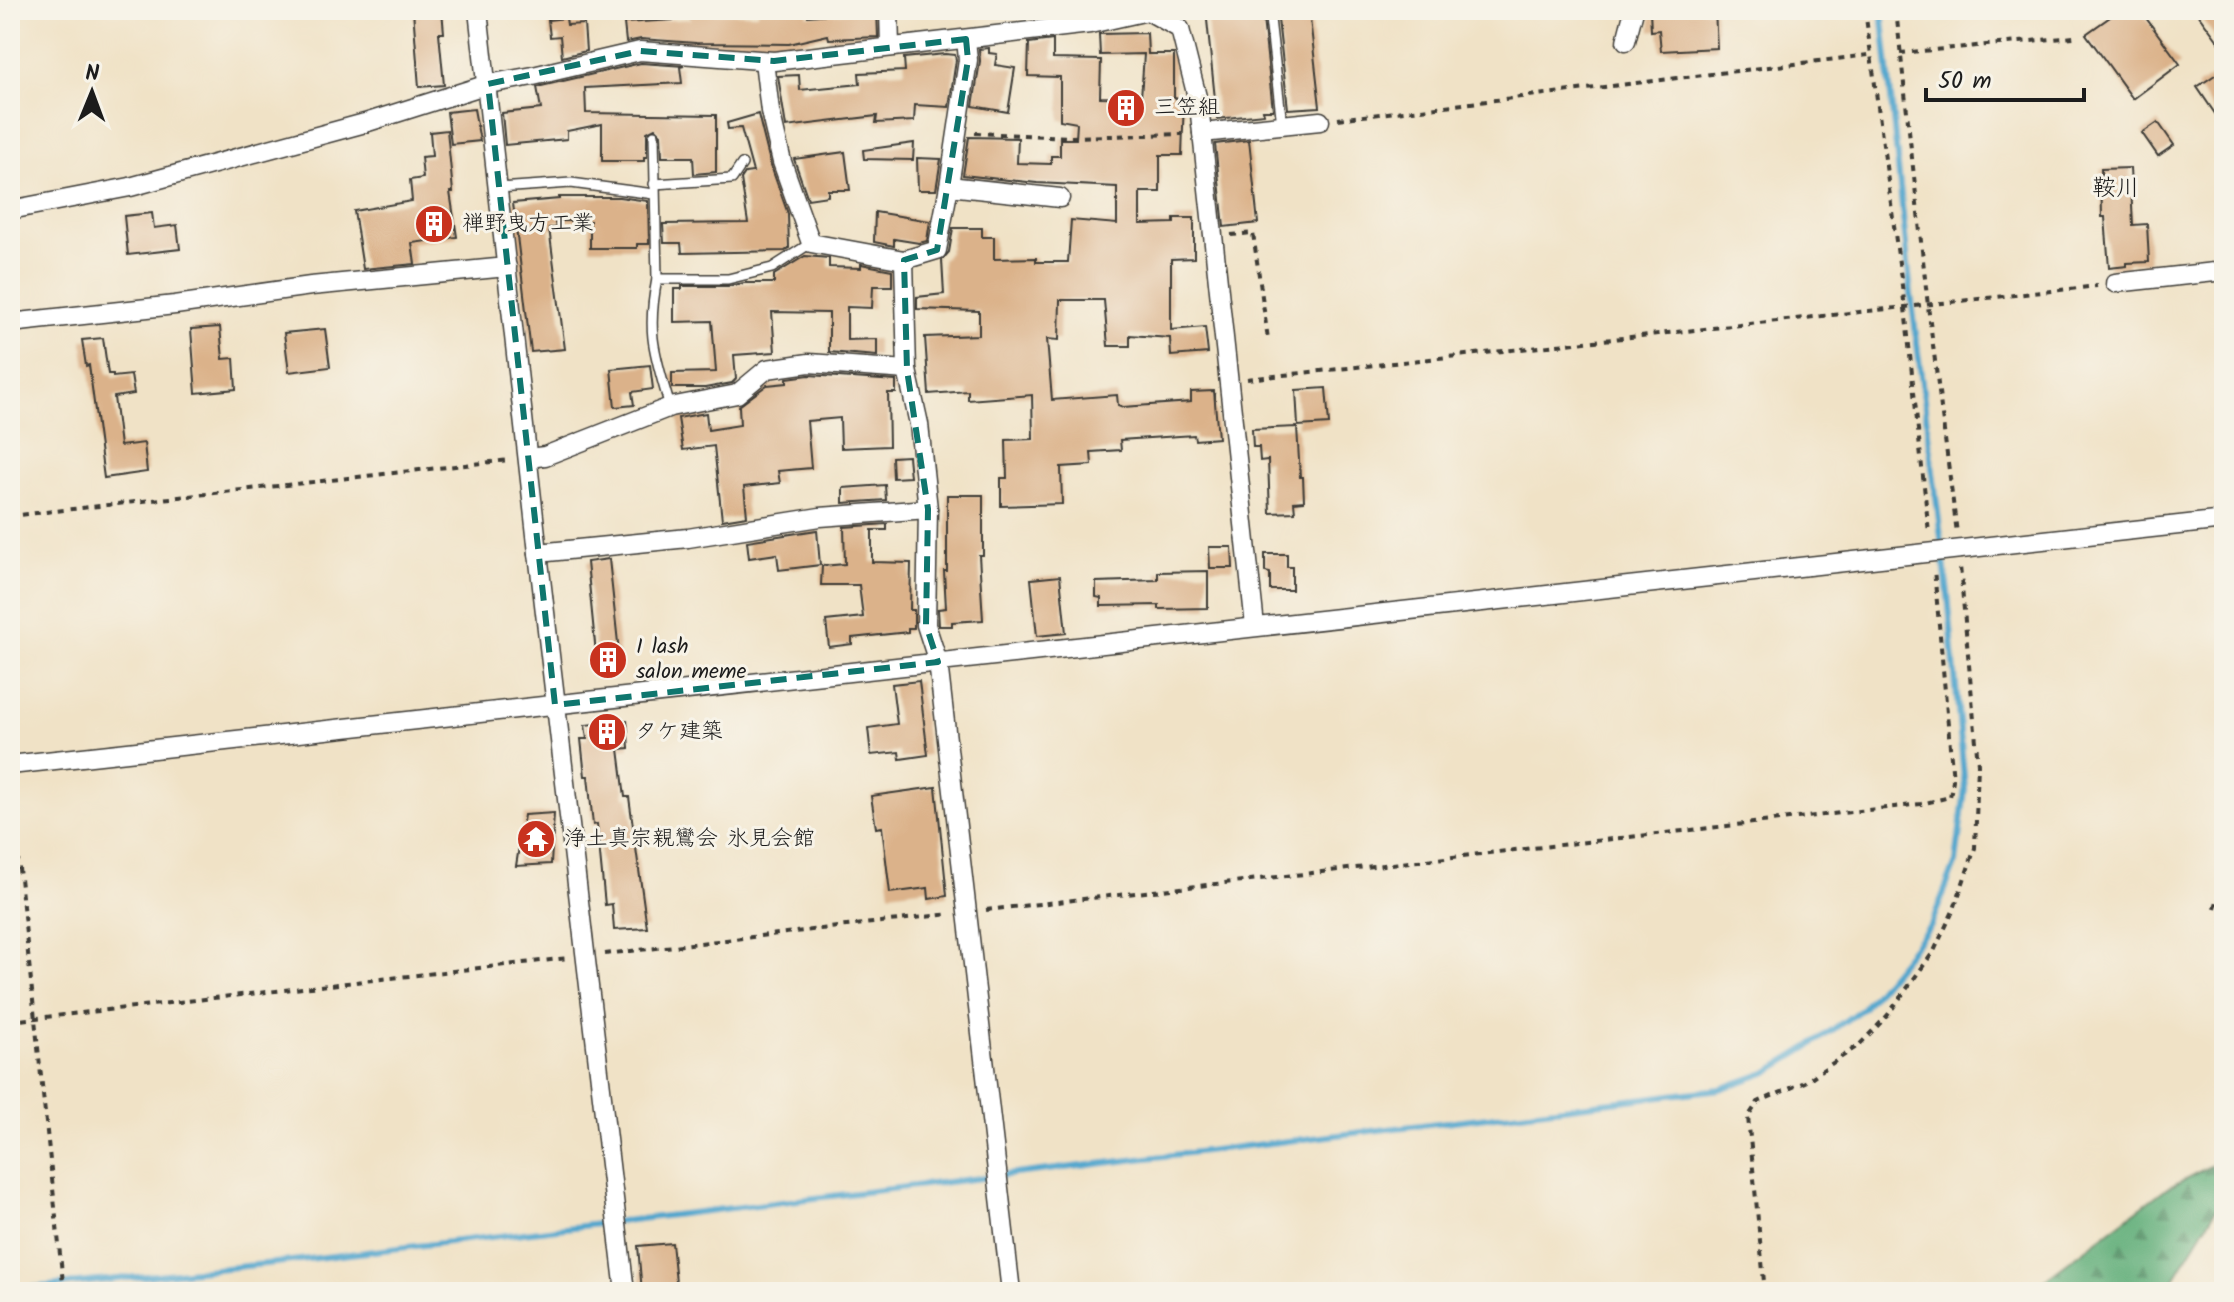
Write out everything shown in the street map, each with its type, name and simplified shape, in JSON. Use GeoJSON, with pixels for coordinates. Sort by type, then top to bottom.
{"type":"FeatureCollection","features":[{"type":"Feature","properties":{"kind":"street"},"geometry":{"type":"LineString","coordinates":[[478,10],[555,705],[625,1292]]}},
{"type":"Feature","properties":{"kind":"street"},"geometry":{"type":"LineString","coordinates":[[889,10],[890,47]]}},
{"type":"Feature","properties":{"kind":"street"},"geometry":{"type":"LineString","coordinates":[[1626,41],[1634,10]]}},
{"type":"Feature","properties":{"kind":"street"},"geometry":{"type":"LineString","coordinates":[[10,210],[130,187],[488,84],[640,51],[764,61],[1090,24],[1149,11],[1180,29],[1199,105],[1255,626]]}},
{"type":"Feature","properties":{"kind":"street"},"geometry":{"type":"LineString","coordinates":[[764,61],[770,111],[782,162],[811,243],[904,260],[937,250],[968,60],[966,39]]}},
{"type":"Feature","properties":{"kind":"street"},"geometry":{"type":"LineString","coordinates":[[1202,133],[1320,121]]}},
{"type":"Feature","properties":{"kind":"street"},"geometry":{"type":"LineString","coordinates":[[949,186],[1060,198]]}},
{"type":"Feature","properties":{"kind":"street"},"geometry":{"type":"LineString","coordinates":[[904,260],[907,370],[919,424],[928,509],[926,625],[938,662],[1011,1292]]}},
{"type":"Feature","properties":{"kind":"street"},"geometry":{"type":"LineString","coordinates":[[10,323],[311,286],[507,267]]}},
{"type":"Feature","properties":{"kind":"street"},"geometry":{"type":"LineString","coordinates":[[2115,283],[2224,271]]}},
{"type":"Feature","properties":{"kind":"street"},"geometry":{"type":"LineString","coordinates":[[528,458],[545,456],[670,407],[737,394],[767,369],[809,363],[907,370]]}},
{"type":"Feature","properties":{"kind":"street"},"geometry":{"type":"LineString","coordinates":[[538,553],[688,538],[820,517],[928,509]]}},
{"type":"Feature","properties":{"kind":"street"},"geometry":{"type":"LineString","coordinates":[[10,765],[2224,520]]}},
{"type":"Feature","properties":{"kind":"lane"},"geometry":{"type":"LineString","coordinates":[[1269,10],[1282,125]]}},
{"type":"Feature","properties":{"kind":"lane"},"geometry":{"type":"LineString","coordinates":[[654,135],[657,279],[651,310],[651,342],[670,407]]}},
{"type":"Feature","properties":{"kind":"lane"},"geometry":{"type":"LineString","coordinates":[[499,188],[571,183],[654,189],[732,179],[742,164]]}},
{"type":"Feature","properties":{"kind":"lane"},"geometry":{"type":"LineString","coordinates":[[657,279],[728,279],[772,268],[811,243]]}},
{"type":"Feature","properties":{"kind":"path"},"geometry":{"type":"LineString","coordinates":[[10,1021],[1905,806],[1950,797],[1953,780],[1905,308],[1865,10]]}},
{"type":"Feature","properties":{"kind":"path"},"geometry":{"type":"LineString","coordinates":[[1765,1292],[1748,1117],[1758,1102],[1805,1082],[1859,1045],[1887,1016],[1934,951],[1954,909],[1975,848],[1978,764],[1959,548],[1928,306],[1896,10]]}},
{"type":"Feature","properties":{"kind":"path"},"geometry":{"type":"LineString","coordinates":[[1900,53],[2074,37]]}},
{"type":"Feature","properties":{"kind":"path"},"geometry":{"type":"LineString","coordinates":[[1320,121],[1869,55]]}},
{"type":"Feature","properties":{"kind":"path"},"geometry":{"type":"LineString","coordinates":[[957,132],[1072,137],[1202,133]]}},
{"type":"Feature","properties":{"kind":"path"},"geometry":{"type":"LineString","coordinates":[[1213,238],[1253,233],[1268,339]]}},
{"type":"Feature","properties":{"kind":"path"},"geometry":{"type":"LineString","coordinates":[[1229,381],[2115,283]]}},
{"type":"Feature","properties":{"kind":"path"},"geometry":{"type":"LineString","coordinates":[[10,516],[528,458]]}},
{"type":"Feature","properties":{"kind":"path"},"geometry":{"type":"LineString","coordinates":[[10,781],[64,1291]]}},
{"type":"Feature","properties":{"kind":"path"},"geometry":{"type":"LineString","coordinates":[[2215,908],[2224,878]]}},
{"type":"Feature","properties":{"kind":"highlighted area"},"geometry":{"type":"Polygon","coordinates":[[[966,39],[968,60],[937,250],[904,260],[907,370],[928,509],[926,625],[938,662],[555,705],[488,84],[640,51],[774,61],[966,39]]]}},
{"type":"Feature","properties":{"kind":"green space"},"geometry":{"type":"Polygon","coordinates":[[[2224,1159],[2224,1196],[2166,1292],[2028,1292],[2165,1189],[2224,1159]]]}},
{"type":"Feature","properties":{"kind":"building"},"geometry":{"type":"Polygon","coordinates":[[[413,10],[442,10],[444,33],[439,33],[444,85],[419,87],[413,10]]]}},
{"type":"Feature","properties":{"kind":"building"},"geometry":{"type":"Polygon","coordinates":[[[758,10],[807,10],[808,16],[877,10],[878,37],[829,39],[828,35],[789,44],[641,39],[626,42],[624,23],[690,19],[690,13],[758,14],[758,10]]]}},
{"type":"Feature","properties":{"kind":"building"},"geometry":{"type":"Polygon","coordinates":[[[1206,10],[1262,10],[1273,110],[1263,110],[1264,114],[1217,119],[1206,10]]]}},
{"type":"Feature","properties":{"kind":"building"},"geometry":{"type":"Polygon","coordinates":[[[1277,10],[1309,10],[1320,107],[1288,109],[1277,10]]]}},
{"type":"Feature","properties":{"kind":"building"},"geometry":{"type":"Polygon","coordinates":[[[1650,10],[1715,10],[1717,48],[1661,51],[1659,30],[1651,31],[1650,10]]]}},
{"type":"Feature","properties":{"kind":"building"},"geometry":{"type":"Polygon","coordinates":[[[2120,10],[2140,10],[2180,64],[2133,99],[2086,34],[2120,10]]]}},
{"type":"Feature","properties":{"kind":"building"},"geometry":{"type":"Polygon","coordinates":[[[2195,10],[2224,10],[2224,49],[2195,10]]]}},
{"type":"Feature","properties":{"kind":"building"},"geometry":{"type":"Polygon","coordinates":[[[566,18],[567,25],[584,24],[586,51],[562,57],[560,36],[550,37],[548,20],[566,18]]]}},
{"type":"Feature","properties":{"kind":"building"},"geometry":{"type":"Polygon","coordinates":[[[1147,33],[1148,54],[1174,54],[1174,98],[1184,99],[1182,155],[1160,155],[1160,192],[1140,192],[1140,224],[1174,223],[1174,218],[1194,218],[1194,258],[1171,259],[1171,330],[1205,327],[1208,353],[1171,356],[1170,338],[1130,335],[1130,346],[1108,346],[1104,300],[1060,300],[1059,340],[1047,339],[1052,400],[1117,395],[1118,405],[1123,407],[1191,402],[1191,392],[1214,391],[1218,438],[1195,440],[1194,435],[1120,440],[1121,450],[1091,452],[1092,465],[1061,467],[1062,504],[1001,506],[1001,478],[1007,478],[1006,440],[1033,439],[1032,395],[968,400],[968,391],[929,394],[925,337],[979,335],[979,311],[917,309],[917,297],[944,294],[942,260],[949,252],[953,228],[982,228],[982,237],[994,237],[994,259],[1036,258],[1036,262],[1068,262],[1071,220],[1117,224],[1117,187],[963,175],[969,137],[1018,138],[1017,163],[1051,164],[1051,156],[1060,156],[1060,139],[1076,139],[1077,123],[1060,120],[1060,77],[1028,76],[1029,43],[1053,40],[1053,59],[1101,60],[1100,97],[1141,98],[1144,54],[1100,55],[1099,34],[1147,33]]]}},
{"type":"Feature","properties":{"kind":"building"},"geometry":{"type":"Polygon","coordinates":[[[989,48],[989,53],[997,54],[995,65],[1015,68],[1008,112],[973,106],[979,49],[989,48]]]}},
{"type":"Feature","properties":{"kind":"building"},"geometry":{"type":"Polygon","coordinates":[[[955,55],[956,60],[949,107],[915,105],[914,121],[876,123],[877,116],[786,127],[778,76],[799,75],[800,90],[860,84],[859,73],[905,71],[904,58],[955,55]]]}},
{"type":"Feature","properties":{"kind":"building"},"geometry":{"type":"Polygon","coordinates":[[[641,63],[684,66],[680,67],[682,83],[585,88],[586,113],[716,115],[716,172],[694,174],[693,157],[662,157],[661,134],[655,128],[647,132],[647,157],[644,161],[602,161],[602,124],[567,131],[567,139],[505,145],[502,113],[541,109],[537,87],[641,63]]]}},
{"type":"Feature","properties":{"kind":"building"},"geometry":{"type":"Polygon","coordinates":[[[2224,69],[2224,127],[2197,87],[2224,69]]]}},
{"type":"Feature","properties":{"kind":"building"},"geometry":{"type":"Polygon","coordinates":[[[474,109],[480,141],[451,144],[447,112],[474,109]]]}},
{"type":"Feature","properties":{"kind":"building"},"geometry":{"type":"Polygon","coordinates":[[[758,114],[771,166],[788,214],[789,248],[785,251],[682,253],[681,243],[664,243],[663,224],[748,223],[741,179],[745,173],[753,172],[741,128],[728,129],[727,123],[758,114]]]}},
{"type":"Feature","properties":{"kind":"building"},"geometry":{"type":"Polygon","coordinates":[[[2158,122],[2174,145],[2158,156],[2142,133],[2158,122]]]}},
{"type":"Feature","properties":{"kind":"building"},"geometry":{"type":"Polygon","coordinates":[[[447,130],[453,192],[450,192],[457,237],[412,243],[415,264],[363,269],[354,211],[412,201],[410,180],[423,178],[421,157],[432,156],[430,132],[447,130]]]}},
{"type":"Feature","properties":{"kind":"building"},"geometry":{"type":"Polygon","coordinates":[[[1249,140],[1258,223],[1224,227],[1215,144],[1249,140]]]}},
{"type":"Feature","properties":{"kind":"building"},"geometry":{"type":"Polygon","coordinates":[[[914,143],[913,160],[864,159],[863,150],[914,143]]]}},
{"type":"Feature","properties":{"kind":"building"},"geometry":{"type":"Polygon","coordinates":[[[845,152],[850,190],[828,190],[828,196],[808,199],[794,159],[845,152]]]}},
{"type":"Feature","properties":{"kind":"building"},"geometry":{"type":"Polygon","coordinates":[[[917,158],[941,159],[936,190],[918,190],[917,158]]]}},
{"type":"Feature","properties":{"kind":"building"},"geometry":{"type":"Polygon","coordinates":[[[2130,168],[2133,225],[2147,224],[2149,262],[2109,268],[2105,217],[2102,217],[2101,169],[2130,168]]]}},
{"type":"Feature","properties":{"kind":"building"},"geometry":{"type":"Polygon","coordinates":[[[559,197],[619,197],[648,201],[649,244],[637,244],[637,248],[590,248],[590,221],[555,221],[556,228],[549,228],[565,349],[531,352],[513,203],[559,197]]]}},
{"type":"Feature","properties":{"kind":"building"},"geometry":{"type":"Polygon","coordinates":[[[875,212],[930,221],[927,241],[919,243],[894,239],[894,246],[874,242],[875,212]]]}},
{"type":"Feature","properties":{"kind":"building"},"geometry":{"type":"Polygon","coordinates":[[[152,213],[154,228],[177,225],[180,249],[128,255],[124,216],[152,213]]]}},
{"type":"Feature","properties":{"kind":"building"},"geometry":{"type":"Polygon","coordinates":[[[805,256],[829,258],[829,267],[861,268],[861,264],[892,270],[892,286],[873,286],[872,308],[847,307],[847,340],[877,339],[877,356],[829,352],[829,313],[772,312],[775,352],[734,355],[736,379],[732,383],[705,388],[672,388],[672,373],[716,372],[712,321],[674,322],[674,289],[682,289],[682,286],[774,283],[774,275],[805,256]]]}},
{"type":"Feature","properties":{"kind":"building"},"geometry":{"type":"Polygon","coordinates":[[[220,327],[223,359],[234,358],[236,389],[196,393],[191,329],[220,327]]]}},
{"type":"Feature","properties":{"kind":"building"},"geometry":{"type":"Polygon","coordinates":[[[325,329],[330,367],[289,372],[284,333],[325,329]]]}},
{"type":"Feature","properties":{"kind":"building"},"geometry":{"type":"Polygon","coordinates":[[[103,338],[108,374],[113,374],[113,377],[131,375],[134,394],[114,397],[120,446],[144,443],[147,472],[104,478],[89,365],[86,366],[82,340],[103,338]]]}},
{"type":"Feature","properties":{"kind":"building"},"geometry":{"type":"Polygon","coordinates":[[[650,365],[653,389],[632,392],[634,405],[615,407],[611,369],[650,365]]]}},
{"type":"Feature","properties":{"kind":"building"},"geometry":{"type":"Polygon","coordinates":[[[809,375],[896,381],[896,393],[888,393],[889,446],[841,448],[840,418],[807,421],[811,468],[778,471],[780,483],[744,487],[747,516],[722,520],[714,446],[683,450],[678,418],[706,413],[708,430],[740,425],[739,406],[767,385],[787,383],[787,378],[809,375]]]}},
{"type":"Feature","properties":{"kind":"building"},"geometry":{"type":"Polygon","coordinates":[[[1326,388],[1329,424],[1298,426],[1296,390],[1326,388]]]}},
{"type":"Feature","properties":{"kind":"building"},"geometry":{"type":"Polygon","coordinates":[[[1297,427],[1304,501],[1294,502],[1295,512],[1270,513],[1268,460],[1260,461],[1259,447],[1253,447],[1252,429],[1297,427]]]}},
{"type":"Feature","properties":{"kind":"building"},"geometry":{"type":"Polygon","coordinates":[[[908,456],[910,477],[893,478],[892,457],[908,456]]]}},
{"type":"Feature","properties":{"kind":"building"},"geometry":{"type":"Polygon","coordinates":[[[885,485],[886,500],[843,503],[843,488],[885,485]]]}},
{"type":"Feature","properties":{"kind":"building"},"geometry":{"type":"Polygon","coordinates":[[[947,495],[983,495],[983,555],[979,555],[983,620],[939,626],[938,609],[946,608],[947,495]]]}},
{"type":"Feature","properties":{"kind":"building"},"geometry":{"type":"Polygon","coordinates":[[[887,524],[887,530],[872,530],[872,562],[911,563],[910,610],[914,610],[914,628],[908,628],[908,632],[852,638],[852,644],[829,647],[826,621],[863,617],[859,585],[821,585],[822,566],[845,564],[844,527],[887,524]]]}},
{"type":"Feature","properties":{"kind":"building"},"geometry":{"type":"Polygon","coordinates":[[[817,530],[820,565],[779,570],[777,554],[749,558],[747,541],[817,530]]]}},
{"type":"Feature","properties":{"kind":"building"},"geometry":{"type":"Polygon","coordinates":[[[1209,547],[1232,547],[1233,568],[1210,568],[1209,547]]]}},
{"type":"Feature","properties":{"kind":"building"},"geometry":{"type":"Polygon","coordinates":[[[1265,554],[1287,554],[1287,567],[1292,567],[1292,590],[1270,590],[1270,573],[1265,572],[1265,554]]]}},
{"type":"Feature","properties":{"kind":"building"},"geometry":{"type":"Polygon","coordinates":[[[609,559],[621,671],[598,674],[587,562],[609,559]]]}},
{"type":"Feature","properties":{"kind":"building"},"geometry":{"type":"Polygon","coordinates":[[[1208,571],[1208,608],[1101,606],[1101,598],[1096,597],[1096,582],[1158,580],[1158,572],[1208,571]]]}},
{"type":"Feature","properties":{"kind":"building"},"geometry":{"type":"Polygon","coordinates":[[[1060,576],[1066,633],[1037,636],[1031,579],[1060,576]]]}},
{"type":"Feature","properties":{"kind":"building"},"geometry":{"type":"Polygon","coordinates":[[[919,681],[928,755],[900,759],[899,752],[871,755],[868,728],[897,724],[892,684],[919,681]]]}},
{"type":"Feature","properties":{"kind":"building"},"geometry":{"type":"Polygon","coordinates":[[[627,720],[629,748],[619,749],[625,797],[629,797],[647,928],[614,930],[612,904],[605,905],[597,824],[593,825],[581,739],[587,739],[585,725],[627,720]]]}},
{"type":"Feature","properties":{"kind":"building"},"geometry":{"type":"Polygon","coordinates":[[[936,787],[947,896],[929,899],[928,888],[890,893],[882,827],[876,828],[871,796],[936,787]]]}},
{"type":"Feature","properties":{"kind":"building","name":"浄土真宗親鸞会 氷見会館"},"geometry":{"type":"Polygon","coordinates":[[[554,813],[551,864],[516,866],[524,815],[554,813]]]}},
{"type":"Feature","properties":{"kind":"building"},"geometry":{"type":"Polygon","coordinates":[[[672,1243],[677,1292],[642,1292],[638,1246],[672,1243]]]}},
{"type":"Feature","properties":{"kind":"waterway"},"geometry":{"type":"LineString","coordinates":[[10,1290],[275,1263],[1720,1089],[1768,1072],[1807,1048],[1863,1008],[1931,925],[1956,862],[1965,789],[1948,594],[1911,294],[1882,10]]}},
{"type":"Feature","properties":{"kind":"place","name":"三笠組"},"geometry":{"type":"Point","coordinates":[1126,108]}},
{"type":"Feature","properties":{"kind":"place","name":"禅野曳方工業"},"geometry":{"type":"Point","coordinates":[434,224]}},
{"type":"Feature","properties":{"kind":"place","name":"I lash salon meme"},"geometry":{"type":"Point","coordinates":[608,660]}},
{"type":"Feature","properties":{"kind":"place","name":"タケ建築"},"geometry":{"type":"Point","coordinates":[607,732]}},
{"type":"Feature","properties":{"kind":"place","name":"浄土真宗親鸞会 氷見会館"},"geometry":{"type":"Point","coordinates":[536,839]}},
{"type":"Feature","properties":{"kind":"district","name":"鞍川"},"geometry":{"type":"Point","coordinates":[2116,188]}}]}
